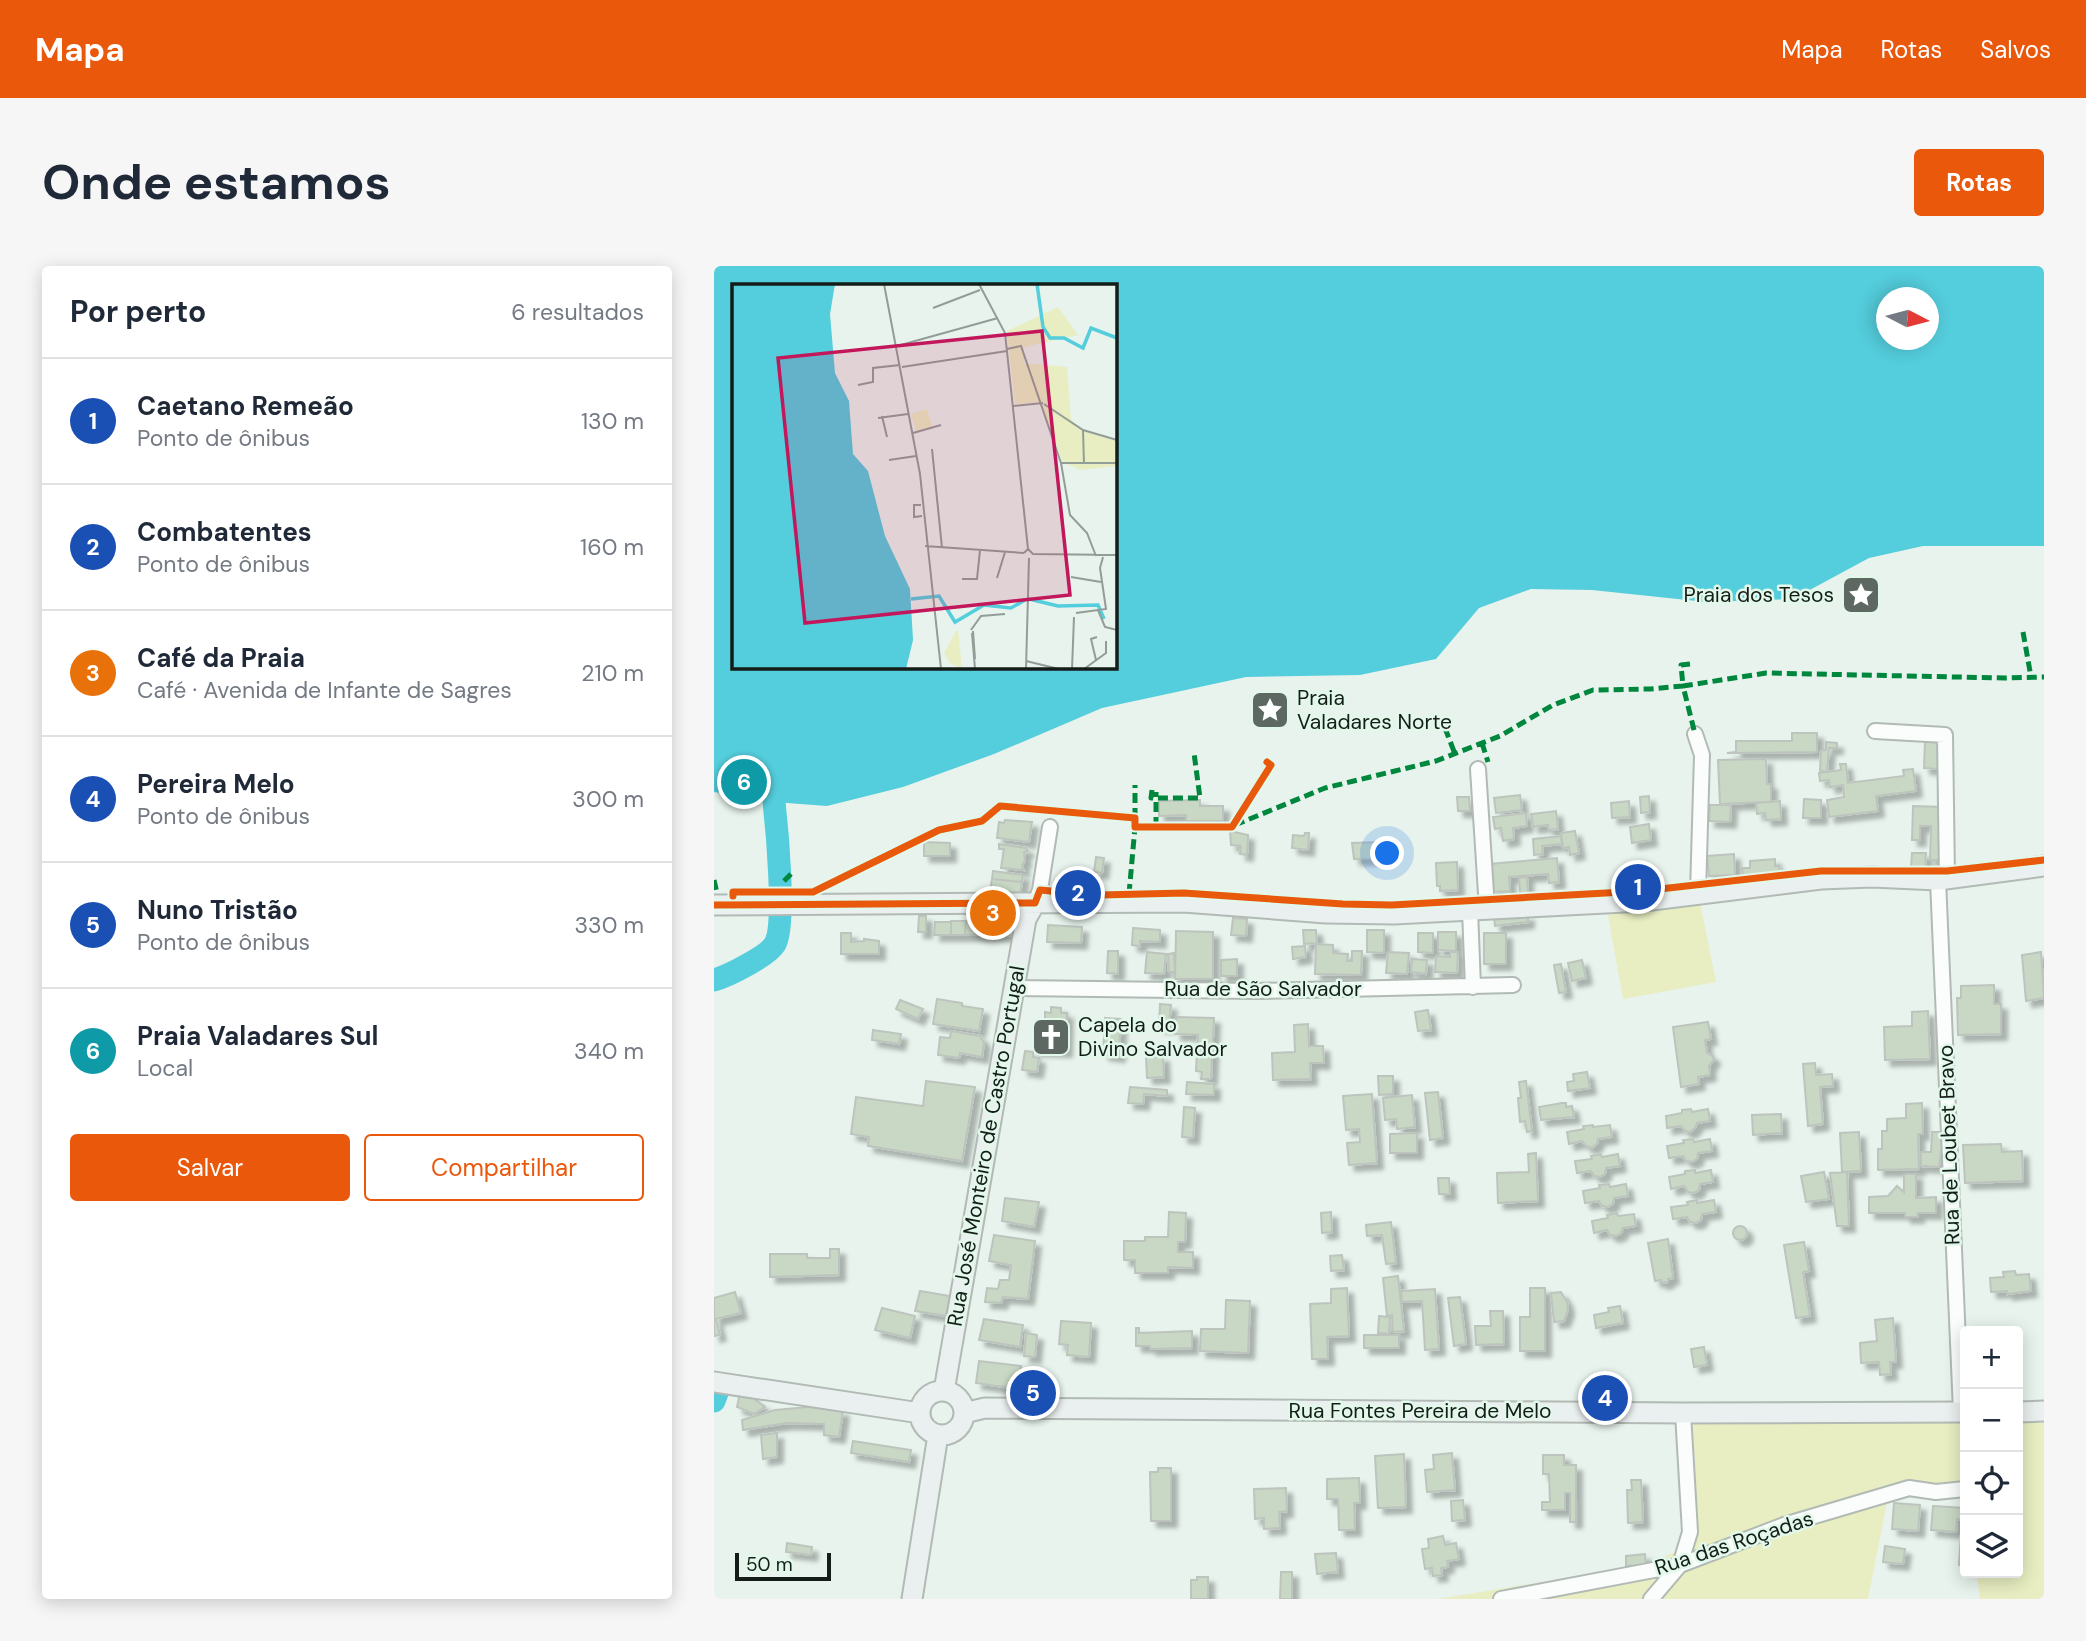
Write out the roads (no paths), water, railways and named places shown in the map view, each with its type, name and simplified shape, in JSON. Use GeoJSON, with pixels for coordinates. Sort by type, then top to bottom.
{"type":"FeatureCollection","features":[{"type":"Feature","properties":{"kind":"main road"},"geometry":{"type":"LineString","coordinates":[[714,905],[1184,902],[1358,914],[1644,901],[1821,879],[1942,879],[2044,866]]}},
{"type":"Feature","properties":{"kind":"main road","name":"Rua José Monteiro de Castro Portugal"},"geometry":{"type":"LineString","coordinates":[[944,1391],[1026,919],[1035,903]]}},
{"type":"Feature","properties":{"kind":"main road"},"geometry":{"type":"LineString","coordinates":[[714,1382],[920,1413]]}},
{"type":"Feature","properties":{"kind":"main road"},"geometry":{"type":"LineString","coordinates":[[944,1391],[956,1396],[964,1413],[959,1427],[946,1435],[938,1435],[923,1425],[920,1413],[925,1399],[936,1392],[944,1391]]}},
{"type":"Feature","properties":{"kind":"main road","name":"Rua Fontes Pereira de Melo"},"geometry":{"type":"LineString","coordinates":[[964,1413],[985,1408],[1683,1413],[1960,1412]]}},
{"type":"Feature","properties":{"kind":"main road"},"geometry":{"type":"LineString","coordinates":[[2023,1412],[2044,1411]]}},
{"type":"Feature","properties":{"kind":"main road"},"geometry":{"type":"LineString","coordinates":[[912,1599],[938,1435]]}},
{"type":"Feature","properties":{"kind":"street","name":"Rua de Loubet Bravo"},"geometry":{"type":"LineString","coordinates":[[1875,731],[1945,735],[1942,879],[1962,1389]]}},
{"type":"Feature","properties":{"kind":"street"},"geometry":{"type":"LineString","coordinates":[[1695,734],[1702,755],[1698,893]]}},
{"type":"Feature","properties":{"kind":"street"},"geometry":{"type":"LineString","coordinates":[[1473,987],[1479,909],[1478,769]]}},
{"type":"Feature","properties":{"kind":"street"},"geometry":{"type":"LineString","coordinates":[[1035,903],[1040,890],[1050,827]]}},
{"type":"Feature","properties":{"kind":"street","name":"Rua de São Salvador"},"geometry":{"type":"LineString","coordinates":[[1014,988],[1256,991],[1513,985]]}},
{"type":"Feature","properties":{"kind":"street"},"geometry":{"type":"LineString","coordinates":[[1651,1599],[1681,1565],[1690,1532],[1683,1413]]}},
{"type":"Feature","properties":{"kind":"street","name":"Rua das Roçadas"},"geometry":{"type":"LineString","coordinates":[[1501,1599],[1681,1565],[1784,1525],[1891,1492],[1909,1488],[1936,1492],[1960,1490]]}},
{"type":"Feature","properties":{"kind":"water"},"geometry":{"type":"Polygon","coordinates":[[[714,266],[2044,266],[2044,546],[1923,546],[1869,558],[1793,599],[1706,602],[1592,590],[1531,589],[1479,608],[1436,659],[1360,675],[1246,677],[1102,708],[994,754],[903,787],[827,806],[774,802],[714,792],[714,266]]]}},
{"type":"Feature","properties":{"kind":"waterway"},"geometry":{"type":"LineString","coordinates":[[714,980],[756,960],[775,944],[780,898],[774,802]]}},
{"type":"Feature","properties":{"kind":"waterway"},"geometry":{"type":"LineString","coordinates":[[714,1401],[717,1393]]}},
{"type":"Feature","properties":{"kind":"place","name":"Praia dos Tesos"},"geometry":{"type":"Point","coordinates":[1861,595]}},
{"type":"Feature","properties":{"kind":"place","name":"Praia Valadares Norte"},"geometry":{"type":"Point","coordinates":[1270,710]}},
{"type":"Feature","properties":{"kind":"place","name":"Praia Valadares Sul"},"geometry":{"type":"Point","coordinates":[744,782]}},
{"type":"Feature","properties":{"kind":"place","name":"Caetano Remeão"},"geometry":{"type":"Point","coordinates":[1638,887]}},
{"type":"Feature","properties":{"kind":"place","name":"Combatentes"},"geometry":{"type":"Point","coordinates":[1078,893]}},
{"type":"Feature","properties":{"kind":"place","name":"Café da Praia"},"geometry":{"type":"Point","coordinates":[993,913]}},
{"type":"Feature","properties":{"kind":"place","name":"Capela do Divino Salvador"},"geometry":{"type":"Point","coordinates":[1051,1037]}},
{"type":"Feature","properties":{"kind":"place","name":"Nuno Tristão"},"geometry":{"type":"Point","coordinates":[1033,1393]}},
{"type":"Feature","properties":{"kind":"place","name":"Pereira Melo"},"geometry":{"type":"Point","coordinates":[1605,1398]}}]}
